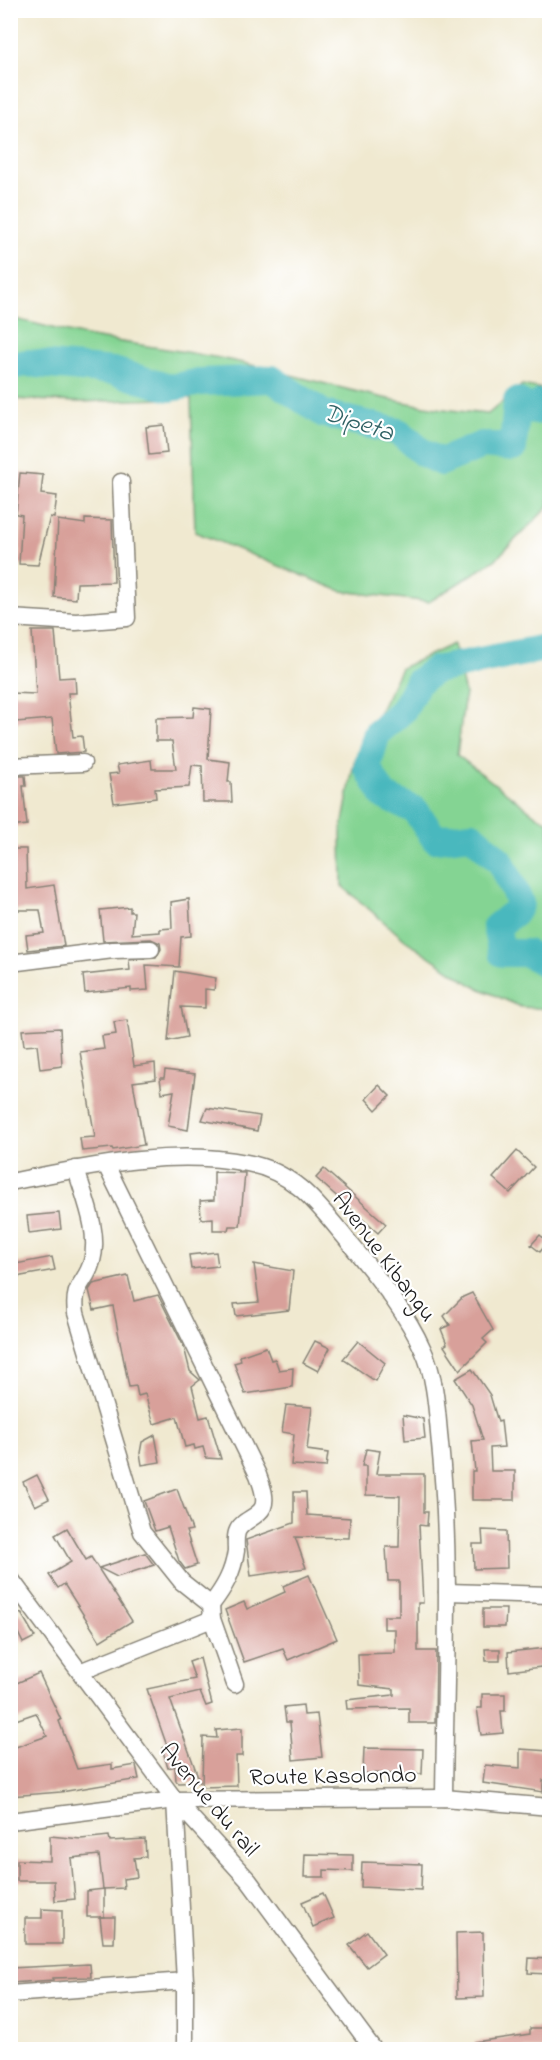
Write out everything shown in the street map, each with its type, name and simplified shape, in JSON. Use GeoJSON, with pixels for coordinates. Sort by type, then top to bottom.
{"type":"FeatureCollection","features":[{"type":"Feature","properties":{"kind":"street"},"geometry":{"type":"LineString","coordinates":[[10,618],[76,622],[127,618],[121,482]]}},
{"type":"Feature","properties":{"kind":"street"},"geometry":{"type":"LineString","coordinates":[[10,766],[83,762]]}},
{"type":"Feature","properties":{"kind":"street"},"geometry":{"type":"LineString","coordinates":[[10,963],[113,950],[151,949]]}},
{"type":"Feature","properties":{"kind":"street","name":"Avenue Kibangu"},"geometry":{"type":"LineString","coordinates":[[10,1182],[76,1169],[158,1158],[184,1157],[247,1163],[274,1171],[307,1191],[396,1304],[424,1350],[438,1420],[444,1479],[447,1592],[444,1798]]}},
{"type":"Feature","properties":{"kind":"street"},"geometry":{"type":"LineString","coordinates":[[82,1671],[211,1612],[227,1584],[240,1526],[258,1514],[264,1506],[258,1475],[106,1165]]}},
{"type":"Feature","properties":{"kind":"street"},"geometry":{"type":"LineString","coordinates":[[76,1169],[93,1230],[94,1245],[93,1260],[78,1286],[74,1299],[76,1313],[142,1532],[182,1582],[211,1612],[235,1684]]}},
{"type":"Feature","properties":{"kind":"street","name":"Avenue du rail"},"geometry":{"type":"LineString","coordinates":[[10,1578],[82,1671],[175,1800],[249,1881],[374,2049]]}},
{"type":"Feature","properties":{"kind":"street"},"geometry":{"type":"LineString","coordinates":[[447,1592],[549,1595]]}},
{"type":"Feature","properties":{"kind":"street","name":"Route Kasolondo"},"geometry":{"type":"LineString","coordinates":[[10,1821],[175,1800],[444,1798],[549,1807]]}},
{"type":"Feature","properties":{"kind":"street"},"geometry":{"type":"LineString","coordinates":[[175,1800],[185,1981],[185,2049]]}},
{"type":"Feature","properties":{"kind":"street"},"geometry":{"type":"LineString","coordinates":[[10,1994],[185,1981]]}},
{"type":"Feature","properties":{"kind":"green space"},"geometry":{"type":"Polygon","coordinates":[[[11,318],[81,335],[234,361],[391,400],[455,411],[488,414],[522,385],[549,390],[549,506],[495,560],[429,602],[341,591],[195,532],[191,398],[78,402],[11,399],[11,318]]]}},
{"type":"Feature","properties":{"kind":"green space"},"geometry":{"type":"Polygon","coordinates":[[[453,644],[465,693],[457,755],[537,816],[549,822],[549,1009],[521,1007],[472,985],[405,940],[342,886],[341,833],[354,762],[401,668],[453,644]]]}},
{"type":"Feature","properties":{"kind":"building"},"geometry":{"type":"Polygon","coordinates":[[[164,425],[167,453],[149,455],[146,427],[164,425]]]}},
{"type":"Feature","properties":{"kind":"building"},"geometry":{"type":"Polygon","coordinates":[[[20,473],[43,475],[41,494],[57,496],[54,518],[50,517],[38,565],[19,564],[22,515],[16,514],[20,473]]]}},
{"type":"Feature","properties":{"kind":"building"},"geometry":{"type":"Polygon","coordinates":[[[85,519],[112,520],[114,582],[77,583],[76,599],[54,597],[58,520],[85,524],[85,519]]]}},
{"type":"Feature","properties":{"kind":"building"},"geometry":{"type":"Polygon","coordinates":[[[32,631],[55,631],[59,678],[75,677],[76,693],[68,693],[73,737],[82,736],[84,752],[56,754],[52,719],[16,722],[13,712],[10,712],[10,693],[36,694],[32,631]]]}},
{"type":"Feature","properties":{"kind":"building"},"geometry":{"type":"Polygon","coordinates":[[[194,707],[211,709],[208,759],[230,762],[228,782],[231,782],[232,802],[203,802],[202,766],[192,765],[189,787],[155,789],[156,798],[114,803],[109,774],[119,773],[117,765],[151,760],[152,769],[176,769],[172,741],[156,741],[156,718],[193,717],[194,707]]]}},
{"type":"Feature","properties":{"kind":"building"},"geometry":{"type":"Polygon","coordinates":[[[10,776],[25,776],[26,786],[23,786],[27,825],[10,827],[10,776]]]}},
{"type":"Feature","properties":{"kind":"building"},"geometry":{"type":"Polygon","coordinates":[[[10,849],[26,849],[27,889],[54,885],[64,946],[28,950],[26,935],[44,933],[40,910],[10,910],[10,849]]]}},
{"type":"Feature","properties":{"kind":"building"},"geometry":{"type":"Polygon","coordinates":[[[189,899],[191,936],[181,937],[179,967],[146,965],[148,990],[131,991],[131,988],[85,993],[83,975],[130,970],[129,960],[156,958],[161,949],[160,943],[151,939],[103,941],[100,910],[130,907],[130,912],[134,912],[132,934],[160,932],[160,929],[172,928],[171,902],[189,899]]]}},
{"type":"Feature","properties":{"kind":"building"},"geometry":{"type":"Polygon","coordinates":[[[175,971],[216,978],[214,990],[205,989],[205,1008],[181,1007],[187,1037],[168,1041],[175,971]]]}},
{"type":"Feature","properties":{"kind":"building"},"geometry":{"type":"Polygon","coordinates":[[[127,1020],[134,1066],[155,1063],[156,1079],[133,1082],[144,1145],[113,1150],[112,1148],[82,1151],[80,1138],[95,1137],[80,1052],[104,1049],[102,1036],[116,1034],[114,1022],[127,1020]]]}},
{"type":"Feature","properties":{"kind":"building"},"geometry":{"type":"Polygon","coordinates":[[[60,1028],[62,1066],[40,1069],[37,1045],[24,1046],[22,1030],[60,1028]]]}},
{"type":"Feature","properties":{"kind":"building"},"geometry":{"type":"Polygon","coordinates":[[[165,1070],[195,1074],[188,1130],[168,1126],[174,1091],[162,1093],[160,1078],[164,1078],[165,1070]]]}},
{"type":"Feature","properties":{"kind":"building"},"geometry":{"type":"Polygon","coordinates":[[[379,1085],[390,1096],[376,1110],[366,1099],[379,1085]]]}},
{"type":"Feature","properties":{"kind":"building"},"geometry":{"type":"Polygon","coordinates":[[[207,1108],[260,1116],[257,1131],[202,1120],[207,1108]]]}},
{"type":"Feature","properties":{"kind":"building"},"geometry":{"type":"Polygon","coordinates":[[[517,1151],[534,1167],[510,1193],[493,1178],[517,1151]]]}},
{"type":"Feature","properties":{"kind":"building"},"geometry":{"type":"Polygon","coordinates":[[[324,1169],[386,1224],[378,1233],[316,1178],[324,1169]]]}},
{"type":"Feature","properties":{"kind":"building"},"geometry":{"type":"Polygon","coordinates":[[[214,1172],[245,1173],[240,1226],[229,1226],[228,1230],[213,1230],[213,1218],[201,1219],[200,1201],[214,1200],[214,1172]]]}},
{"type":"Feature","properties":{"kind":"building"},"geometry":{"type":"Polygon","coordinates":[[[59,1213],[61,1229],[29,1233],[27,1216],[59,1213]]]}},
{"type":"Feature","properties":{"kind":"building"},"geometry":{"type":"Polygon","coordinates":[[[540,1235],[548,1242],[540,1252],[531,1245],[540,1235]]]}},
{"type":"Feature","properties":{"kind":"building"},"geometry":{"type":"Polygon","coordinates":[[[216,1252],[218,1266],[191,1269],[189,1255],[216,1252]]]}},
{"type":"Feature","properties":{"kind":"building"},"geometry":{"type":"Polygon","coordinates":[[[52,1257],[55,1270],[10,1278],[10,1265],[52,1257]]]}},
{"type":"Feature","properties":{"kind":"building"},"geometry":{"type":"Polygon","coordinates":[[[254,1264],[293,1271],[289,1310],[236,1316],[234,1304],[259,1302],[254,1264]]]}},
{"type":"Feature","properties":{"kind":"building"},"geometry":{"type":"Polygon","coordinates":[[[128,1276],[134,1301],[158,1295],[184,1347],[190,1371],[200,1380],[192,1386],[200,1418],[208,1416],[221,1459],[206,1458],[203,1447],[195,1449],[194,1445],[185,1447],[177,1417],[154,1424],[145,1394],[138,1396],[136,1386],[129,1387],[113,1306],[94,1310],[89,1290],[93,1284],[128,1276]]]}},
{"type":"Feature","properties":{"kind":"building"},"geometry":{"type":"Polygon","coordinates":[[[472,1293],[493,1330],[483,1339],[487,1343],[460,1370],[444,1346],[447,1344],[441,1329],[450,1325],[444,1316],[463,1297],[472,1293]]]}},
{"type":"Feature","properties":{"kind":"building"},"geometry":{"type":"Polygon","coordinates":[[[315,1341],[330,1348],[318,1371],[303,1363],[315,1341]]]}},
{"type":"Feature","properties":{"kind":"building"},"geometry":{"type":"Polygon","coordinates":[[[358,1341],[385,1363],[375,1381],[343,1359],[358,1341]]]}},
{"type":"Feature","properties":{"kind":"building"},"geometry":{"type":"Polygon","coordinates":[[[266,1347],[271,1360],[275,1359],[279,1370],[293,1368],[292,1387],[245,1394],[234,1363],[241,1361],[240,1356],[266,1347]]]}},
{"type":"Feature","properties":{"kind":"building"},"geometry":{"type":"Polygon","coordinates":[[[472,1369],[490,1395],[498,1422],[501,1421],[504,1447],[490,1448],[491,1471],[515,1471],[515,1500],[472,1500],[472,1471],[475,1471],[472,1441],[483,1440],[472,1405],[455,1379],[472,1369]]]}},
{"type":"Feature","properties":{"kind":"building"},"geometry":{"type":"Polygon","coordinates":[[[286,1405],[312,1407],[307,1450],[328,1453],[326,1467],[291,1465],[294,1434],[282,1432],[286,1405]]]}},
{"type":"Feature","properties":{"kind":"building"},"geometry":{"type":"Polygon","coordinates":[[[403,1415],[423,1419],[425,1438],[405,1440],[403,1415]]]}},
{"type":"Feature","properties":{"kind":"building"},"geometry":{"type":"Polygon","coordinates":[[[155,1435],[160,1462],[142,1465],[140,1453],[142,1442],[155,1435]]]}},
{"type":"Feature","properties":{"kind":"building"},"geometry":{"type":"Polygon","coordinates":[[[366,1449],[380,1451],[376,1474],[424,1474],[424,1512],[428,1512],[427,1526],[419,1525],[423,1603],[418,1603],[418,1651],[436,1651],[435,1723],[409,1723],[409,1708],[347,1709],[346,1700],[394,1695],[394,1689],[359,1685],[358,1654],[395,1653],[395,1629],[384,1629],[384,1616],[399,1616],[399,1581],[388,1581],[386,1547],[399,1547],[400,1496],[366,1495],[366,1466],[362,1466],[366,1449]]]}},
{"type":"Feature","properties":{"kind":"building"},"geometry":{"type":"Polygon","coordinates":[[[37,1475],[49,1499],[35,1506],[23,1482],[37,1475]]]}},
{"type":"Feature","properties":{"kind":"building"},"geometry":{"type":"Polygon","coordinates":[[[177,1489],[192,1530],[186,1531],[197,1565],[185,1569],[179,1561],[168,1527],[155,1531],[144,1501],[177,1489]]]}},
{"type":"Feature","properties":{"kind":"building"},"geometry":{"type":"Polygon","coordinates":[[[294,1492],[306,1492],[307,1515],[350,1518],[349,1538],[295,1537],[306,1568],[251,1576],[246,1540],[294,1523],[294,1492]]]}},
{"type":"Feature","properties":{"kind":"building"},"geometry":{"type":"Polygon","coordinates":[[[67,1528],[86,1560],[91,1557],[132,1621],[100,1641],[64,1584],[58,1588],[49,1575],[71,1562],[55,1535],[67,1528]]]}},
{"type":"Feature","properties":{"kind":"building"},"geometry":{"type":"Polygon","coordinates":[[[482,1530],[506,1531],[507,1568],[474,1569],[473,1544],[483,1544],[482,1530]]]}},
{"type":"Feature","properties":{"kind":"building"},"geometry":{"type":"Polygon","coordinates":[[[145,1553],[154,1565],[117,1577],[99,1568],[145,1553]]]}},
{"type":"Feature","properties":{"kind":"building"},"geometry":{"type":"Polygon","coordinates":[[[309,1575],[337,1639],[288,1660],[283,1649],[244,1662],[225,1610],[244,1602],[247,1609],[285,1592],[283,1586],[309,1575]]]}},
{"type":"Feature","properties":{"kind":"building"},"geometry":{"type":"Polygon","coordinates":[[[483,1609],[506,1609],[505,1627],[483,1627],[483,1609]]]}},
{"type":"Feature","properties":{"kind":"building"},"geometry":{"type":"Polygon","coordinates":[[[21,1613],[35,1637],[23,1643],[17,1631],[10,1635],[10,1619],[21,1613]]]}},
{"type":"Feature","properties":{"kind":"building"},"geometry":{"type":"Polygon","coordinates":[[[547,1648],[549,1666],[509,1671],[508,1652],[547,1648]]]}},
{"type":"Feature","properties":{"kind":"building"},"geometry":{"type":"Polygon","coordinates":[[[485,1649],[500,1649],[500,1661],[486,1661],[485,1649]]]}},
{"type":"Feature","properties":{"kind":"building"},"geometry":{"type":"Polygon","coordinates":[[[200,1658],[212,1704],[206,1706],[200,1692],[170,1699],[200,1782],[179,1783],[176,1781],[175,1766],[168,1768],[162,1748],[167,1746],[147,1689],[195,1679],[189,1662],[200,1658]]]}},
{"type":"Feature","properties":{"kind":"building"},"geometry":{"type":"Polygon","coordinates":[[[39,1673],[61,1720],[59,1721],[77,1769],[112,1764],[112,1769],[136,1765],[139,1779],[61,1792],[10,1796],[10,1749],[47,1736],[36,1713],[10,1722],[10,1686],[39,1673]]]}},
{"type":"Feature","properties":{"kind":"building"},"geometry":{"type":"Polygon","coordinates":[[[482,1694],[505,1694],[505,1711],[501,1711],[503,1733],[481,1735],[477,1708],[482,1708],[482,1694]]]}},
{"type":"Feature","properties":{"kind":"building"},"geometry":{"type":"Polygon","coordinates":[[[303,1705],[304,1715],[317,1714],[322,1757],[293,1760],[290,1722],[286,1722],[284,1707],[303,1705]]]}},
{"type":"Feature","properties":{"kind":"building"},"geometry":{"type":"Polygon","coordinates":[[[242,1728],[242,1756],[236,1756],[237,1786],[202,1787],[203,1737],[217,1738],[216,1730],[242,1728]]]}},
{"type":"Feature","properties":{"kind":"building"},"geometry":{"type":"Polygon","coordinates":[[[364,1748],[423,1749],[422,1774],[363,1773],[364,1748]]]}},
{"type":"Feature","properties":{"kind":"building"},"geometry":{"type":"Polygon","coordinates":[[[520,1749],[549,1751],[549,1780],[543,1780],[543,1792],[483,1783],[485,1765],[520,1768],[520,1749]]]}},
{"type":"Feature","properties":{"kind":"building"},"geometry":{"type":"Polygon","coordinates":[[[50,1836],[81,1839],[109,1836],[110,1841],[145,1839],[146,1857],[134,1858],[137,1877],[123,1879],[124,1888],[103,1889],[99,1855],[71,1858],[75,1899],[55,1901],[54,1881],[17,1881],[17,1860],[50,1861],[50,1836]]]}},
{"type":"Feature","properties":{"kind":"building"},"geometry":{"type":"Polygon","coordinates":[[[305,1854],[353,1855],[353,1871],[324,1870],[324,1877],[304,1877],[305,1854]]]}},
{"type":"Feature","properties":{"kind":"building"},"geometry":{"type":"Polygon","coordinates":[[[362,1862],[422,1864],[421,1890],[361,1887],[362,1862]]]}},
{"type":"Feature","properties":{"kind":"building"},"geometry":{"type":"Polygon","coordinates":[[[104,1889],[104,1917],[87,1917],[87,1891],[104,1889]]]}},
{"type":"Feature","properties":{"kind":"building"},"geometry":{"type":"Polygon","coordinates":[[[323,1893],[334,1918],[313,1927],[302,1902],[323,1893]]]}},
{"type":"Feature","properties":{"kind":"building"},"geometry":{"type":"Polygon","coordinates":[[[42,1909],[62,1910],[62,1944],[25,1944],[25,1918],[42,1918],[42,1909]]]}},
{"type":"Feature","properties":{"kind":"building"},"geometry":{"type":"Polygon","coordinates":[[[100,1917],[115,1917],[114,1943],[103,1943],[100,1917]]]}},
{"type":"Feature","properties":{"kind":"building"},"geometry":{"type":"Polygon","coordinates":[[[367,1931],[384,1954],[367,1967],[349,1945],[367,1931]]]}},
{"type":"Feature","properties":{"kind":"building"},"geometry":{"type":"Polygon","coordinates":[[[483,1932],[484,1997],[457,1998],[456,1933],[483,1932]]]}},
{"type":"Feature","properties":{"kind":"building"},"geometry":{"type":"Polygon","coordinates":[[[529,1958],[549,1959],[548,1974],[528,1973],[529,1958]]]}},
{"type":"Feature","properties":{"kind":"building"},"geometry":{"type":"Polygon","coordinates":[[[90,1964],[91,1977],[53,1978],[53,1980],[10,1983],[10,1968],[90,1964]]]}},
{"type":"Feature","properties":{"kind":"building"},"geometry":{"type":"Polygon","coordinates":[[[530,2028],[549,2028],[549,2049],[475,2049],[475,2042],[530,2034],[530,2028]]]}},
{"type":"Feature","properties":{"kind":"waterway","name":"Dipeta"},"geometry":{"type":"LineString","coordinates":[[10,366],[27,363],[113,371],[170,388],[201,382],[272,379],[324,414],[399,432],[423,453],[441,462],[482,445],[513,448],[517,401],[535,411],[541,403],[550,404]]}},
{"type":"Feature","properties":{"kind":"waterway"},"geometry":{"type":"LineString","coordinates":[[550,647],[435,670],[418,682],[403,710],[377,733],[367,767],[384,796],[415,810],[435,839],[472,835],[501,862],[520,903],[516,911],[496,927],[502,953],[527,953],[550,966]]}}]}
